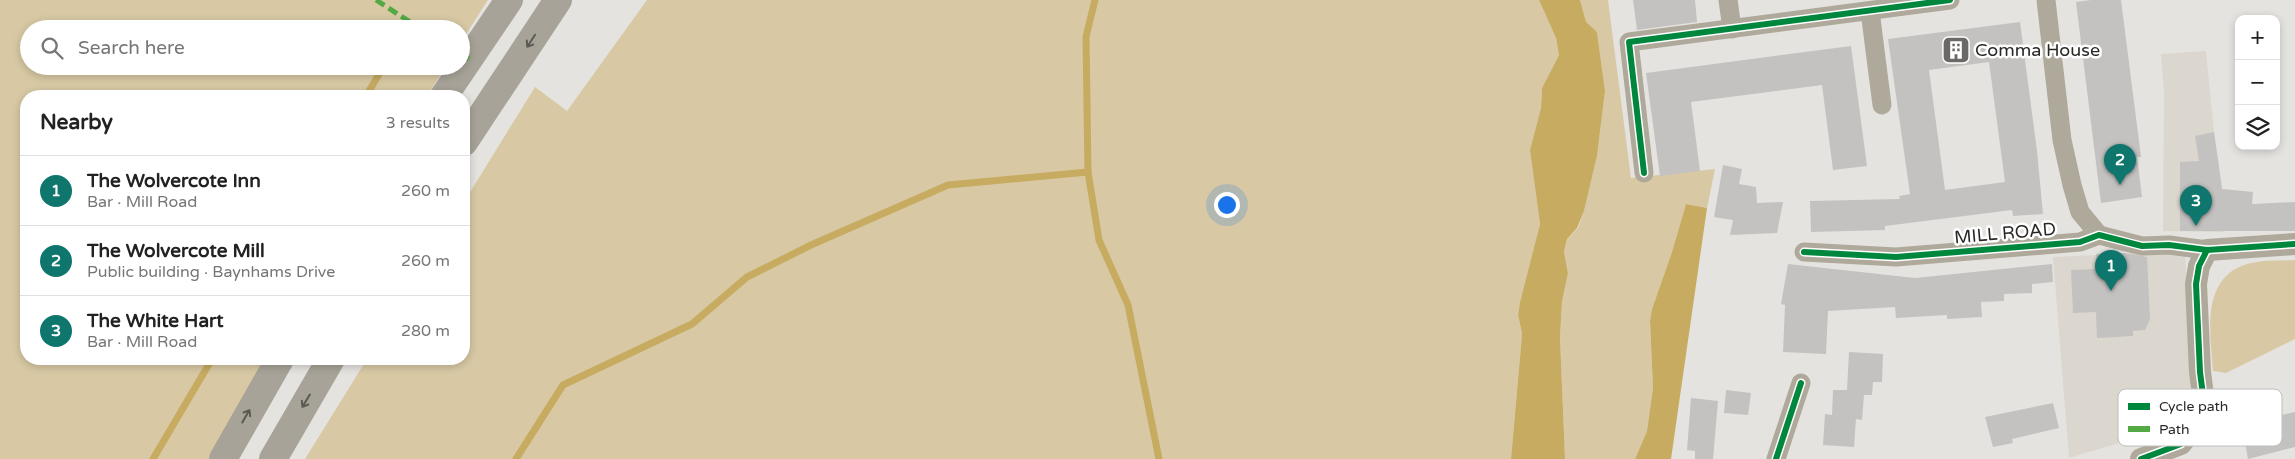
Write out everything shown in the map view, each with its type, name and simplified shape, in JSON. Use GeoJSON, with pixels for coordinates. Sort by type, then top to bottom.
{"type":"FeatureCollection","features":[{"type":"Feature","properties":{"kind":"highway"},"geometry":{"type":"LineString","coordinates":[[470,58],[509,0]]}},
{"type":"Feature","properties":{"kind":"highway"},"geometry":{"type":"LineString","coordinates":[[470,133],[558,0]]}},
{"type":"Feature","properties":{"kind":"highway"},"geometry":{"type":"LineString","coordinates":[[448,90],[458,75]]}},
{"type":"Feature","properties":{"kind":"highway"},"geometry":{"type":"LineString","coordinates":[[223,459],[277,365]]}},
{"type":"Feature","properties":{"kind":"highway"},"geometry":{"type":"LineString","coordinates":[[273,459],[328,365]]}},
{"type":"Feature","properties":{"kind":"street"},"geometry":{"type":"LineString","coordinates":[[1728,0],[1732,29]]}},
{"type":"Feature","properties":{"kind":"street"},"geometry":{"type":"LineString","coordinates":[[1644,173],[1629,42],[1870,11],[1905,3],[1950,0]]}},
{"type":"Feature","properties":{"kind":"street"},"geometry":{"type":"LineString","coordinates":[[2046,0],[2062,140],[2072,185],[2080,212],[2099,235],[2142,246],[2169,245],[2206,250],[2295,244]]}},
{"type":"Feature","properties":{"kind":"street"},"geometry":{"type":"LineString","coordinates":[[1870,11],[1882,104]]}},
{"type":"Feature","properties":{"kind":"street","name":"MILL ROAD"},"geometry":{"type":"LineString","coordinates":[[1804,252],[1896,257],[2080,242],[2099,235]]}},
{"type":"Feature","properties":{"kind":"street"},"geometry":{"type":"LineString","coordinates":[[2203,389],[2196,284],[2199,266],[2206,250]]}},
{"type":"Feature","properties":{"kind":"street"},"geometry":{"type":"LineString","coordinates":[[1776,459],[1800,383]]}},
{"type":"Feature","properties":{"kind":"street"},"geometry":{"type":"LineString","coordinates":[[2141,459],[2176,446]]}},
{"type":"Feature","properties":{"kind":"shaded area"},"geometry":{"type":"Polygon","coordinates":[[[0,0],[488,0],[470,28],[470,20],[20,20],[20,75],[440,75],[431,90],[20,90],[20,365],[264,365],[211,459],[0,459],[0,0]]]}},
{"type":"Feature","properties":{"kind":"shaded area"},"geometry":{"type":"Polygon","coordinates":[[[647,0],[1539,0],[1556,38],[1559,55],[1542,88],[1541,108],[1530,150],[1540,224],[1518,315],[1522,333],[1511,459],[305,459],[363,365],[470,365],[470,192],[535,87],[567,111],[647,0]]]}},
{"type":"Feature","properties":{"kind":"shaded area"},"geometry":{"type":"Polygon","coordinates":[[[1539,0],[1580,0],[1586,22],[1597,32],[1605,91],[1597,156],[1584,211],[1577,228],[1567,239],[1564,252],[1568,273],[1562,301],[1560,338],[1565,459],[1511,459],[1522,333],[1518,315],[1540,224],[1530,150],[1541,108],[1542,88],[1559,55],[1556,38],[1539,0]]]}},
{"type":"Feature","properties":{"kind":"shaded area"},"geometry":{"type":"Polygon","coordinates":[[[1580,0],[1608,0],[1631,178],[1715,169],[1707,208],[1686,204],[1652,309],[1650,321],[1653,388],[1647,431],[1635,459],[1565,459],[1560,338],[1562,300],[1568,273],[1564,252],[1567,239],[1578,228],[1584,211],[1597,156],[1605,91],[1597,32],[1586,23],[1580,0]]]}},
{"type":"Feature","properties":{"kind":"shaded area"},"geometry":{"type":"Polygon","coordinates":[[[2206,51],[2214,132],[2224,201],[2224,232],[2163,231],[2164,93],[2161,54],[2206,51]]]}},
{"type":"Feature","properties":{"kind":"shaded area"},"geometry":{"type":"Polygon","coordinates":[[[1686,204],[1707,208],[1671,459],[1635,459],[1647,431],[1653,388],[1650,321],[1652,309],[1686,204]]]}},
{"type":"Feature","properties":{"kind":"shaded area"},"geometry":{"type":"Polygon","coordinates":[[[2185,251],[2190,389],[2118,389],[2118,443],[2069,458],[2053,257],[2185,251]]]}},
{"type":"Feature","properties":{"kind":"shaded area"},"geometry":{"type":"Polygon","coordinates":[[[2295,260],[2295,339],[2226,373],[2213,371],[2210,329],[2213,300],[2218,287],[2226,277],[2244,265],[2266,261],[2295,260]]]}},
{"type":"Feature","properties":{"kind":"building"},"geometry":{"type":"Polygon","coordinates":[[[1633,0],[1695,0],[1697,22],[1637,30],[1633,0]]]}},
{"type":"Feature","properties":{"kind":"building"},"geometry":{"type":"Polygon","coordinates":[[[2121,0],[2141,157],[2137,157],[2142,197],[2101,203],[2076,2],[2121,0]]]}},
{"type":"Feature","properties":{"kind":"building"},"geometry":{"type":"Polygon","coordinates":[[[2020,22],[2037,151],[2043,214],[2013,216],[2012,210],[1885,226],[1885,230],[1811,232],[1810,201],[1900,199],[1899,196],[1910,194],[1888,39],[2020,22]],[[1989,62],[1929,70],[1945,190],[2005,182],[1989,62]]]}},
{"type":"Feature","properties":{"kind":"building"},"geometry":{"type":"Polygon","coordinates":[[[1851,46],[1867,166],[1833,170],[1822,85],[1691,102],[1700,171],[1660,176],[1646,73],[1851,46]]]}},
{"type":"Feature","properties":{"kind":"building"},"geometry":{"type":"Polygon","coordinates":[[[2214,132],[2222,189],[2253,192],[2252,204],[2295,202],[2295,231],[2180,231],[2180,162],[2199,161],[2195,136],[2214,132]]]}},
{"type":"Feature","properties":{"kind":"building"},"geometry":{"type":"Polygon","coordinates":[[[1723,165],[1742,169],[1739,184],[1756,187],[1757,203],[1783,202],[1777,233],[1730,235],[1733,220],[1714,217],[1723,165]]]}},
{"type":"Feature","properties":{"kind":"building"},"geometry":{"type":"Polygon","coordinates":[[[2125,253],[2147,257],[2150,319],[2145,330],[2133,331],[2133,336],[2097,338],[2096,312],[2073,313],[2071,270],[2097,269],[2096,254],[2125,253]]]}},
{"type":"Feature","properties":{"kind":"building"},"geometry":{"type":"Polygon","coordinates":[[[1788,264],[1915,278],[2052,264],[2053,282],[2032,284],[2032,293],[2004,294],[2004,301],[1981,302],[1982,317],[1947,319],[1947,315],[1896,318],[1895,307],[1828,311],[1826,354],[1783,352],[1785,305],[1781,304],[1788,264]]]}},
{"type":"Feature","properties":{"kind":"building"},"geometry":{"type":"Polygon","coordinates":[[[1849,352],[1883,354],[1882,382],[1873,382],[1872,395],[1864,395],[1862,420],[1856,419],[1854,447],[1823,445],[1825,414],[1832,415],[1833,390],[1847,390],[1849,352]]]}},
{"type":"Feature","properties":{"kind":"building"},"geometry":{"type":"Polygon","coordinates":[[[1726,390],[1751,393],[1748,415],[1724,413],[1726,390]]]}},
{"type":"Feature","properties":{"kind":"building"},"geometry":{"type":"Polygon","coordinates":[[[1691,398],[1718,401],[1713,459],[1695,459],[1695,451],[1687,450],[1691,398]]]}},
{"type":"Feature","properties":{"kind":"building"},"geometry":{"type":"Polygon","coordinates":[[[2053,403],[2059,428],[2012,439],[2013,443],[1993,447],[1985,417],[2053,403]]]}},
{"type":"Feature","properties":{"kind":"building"},"geometry":{"type":"Polygon","coordinates":[[[2295,412],[2295,447],[2248,459],[2246,446],[2282,446],[2282,415],[2295,412]]]}},
{"type":"Feature","properties":{"kind":"waterway"},"geometry":{"type":"LineString","coordinates":[[1088,172],[1086,37],[1095,0]]}},
{"type":"Feature","properties":{"kind":"waterway"},"geometry":{"type":"LineString","coordinates":[[370,90],[379,75]]}},
{"type":"Feature","properties":{"kind":"waterway"},"geometry":{"type":"LineString","coordinates":[[516,459],[563,385],[692,324],[747,277],[811,245],[948,185],[1088,172],[1099,240],[1128,305],[1159,459]]}},
{"type":"Feature","properties":{"kind":"waterway"},"geometry":{"type":"LineString","coordinates":[[153,459],[208,365]]}},
{"type":"Feature","properties":{"kind":"marked path"},"geometry":{"type":"LineString","coordinates":[[376,0],[407,20]]}},
{"type":"Feature","properties":{"kind":"cycle path"},"geometry":{"type":"LineString","coordinates":[[1644,173],[1629,42],[1950,0]]}},
{"type":"Feature","properties":{"kind":"cycle path"},"geometry":{"type":"LineString","coordinates":[[1804,252],[1896,257],[2080,242],[2099,235],[2142,246],[2169,245],[2207,250],[2295,244]]}},
{"type":"Feature","properties":{"kind":"cycle path"},"geometry":{"type":"LineString","coordinates":[[2202,389],[2196,284],[2199,266],[2207,250]]}},
{"type":"Feature","properties":{"kind":"cycle path"},"geometry":{"type":"LineString","coordinates":[[1776,459],[1801,383]]}},
{"type":"Feature","properties":{"kind":"cycle path"},"geometry":{"type":"LineString","coordinates":[[2141,459],[2176,446]]}},
{"type":"Feature","properties":{"kind":"place","name":"Comma House"},"geometry":{"type":"Point","coordinates":[1956,50]}},
{"type":"Feature","properties":{"kind":"place","name":"The Wolvercote Mill"},"geometry":{"type":"Point","coordinates":[2120,185]}},
{"type":"Feature","properties":{"kind":"place","name":"The White Hart"},"geometry":{"type":"Point","coordinates":[2196,226]}},
{"type":"Feature","properties":{"kind":"place","name":"The Wolvercote Inn"},"geometry":{"type":"Point","coordinates":[2111,291]}}]}
